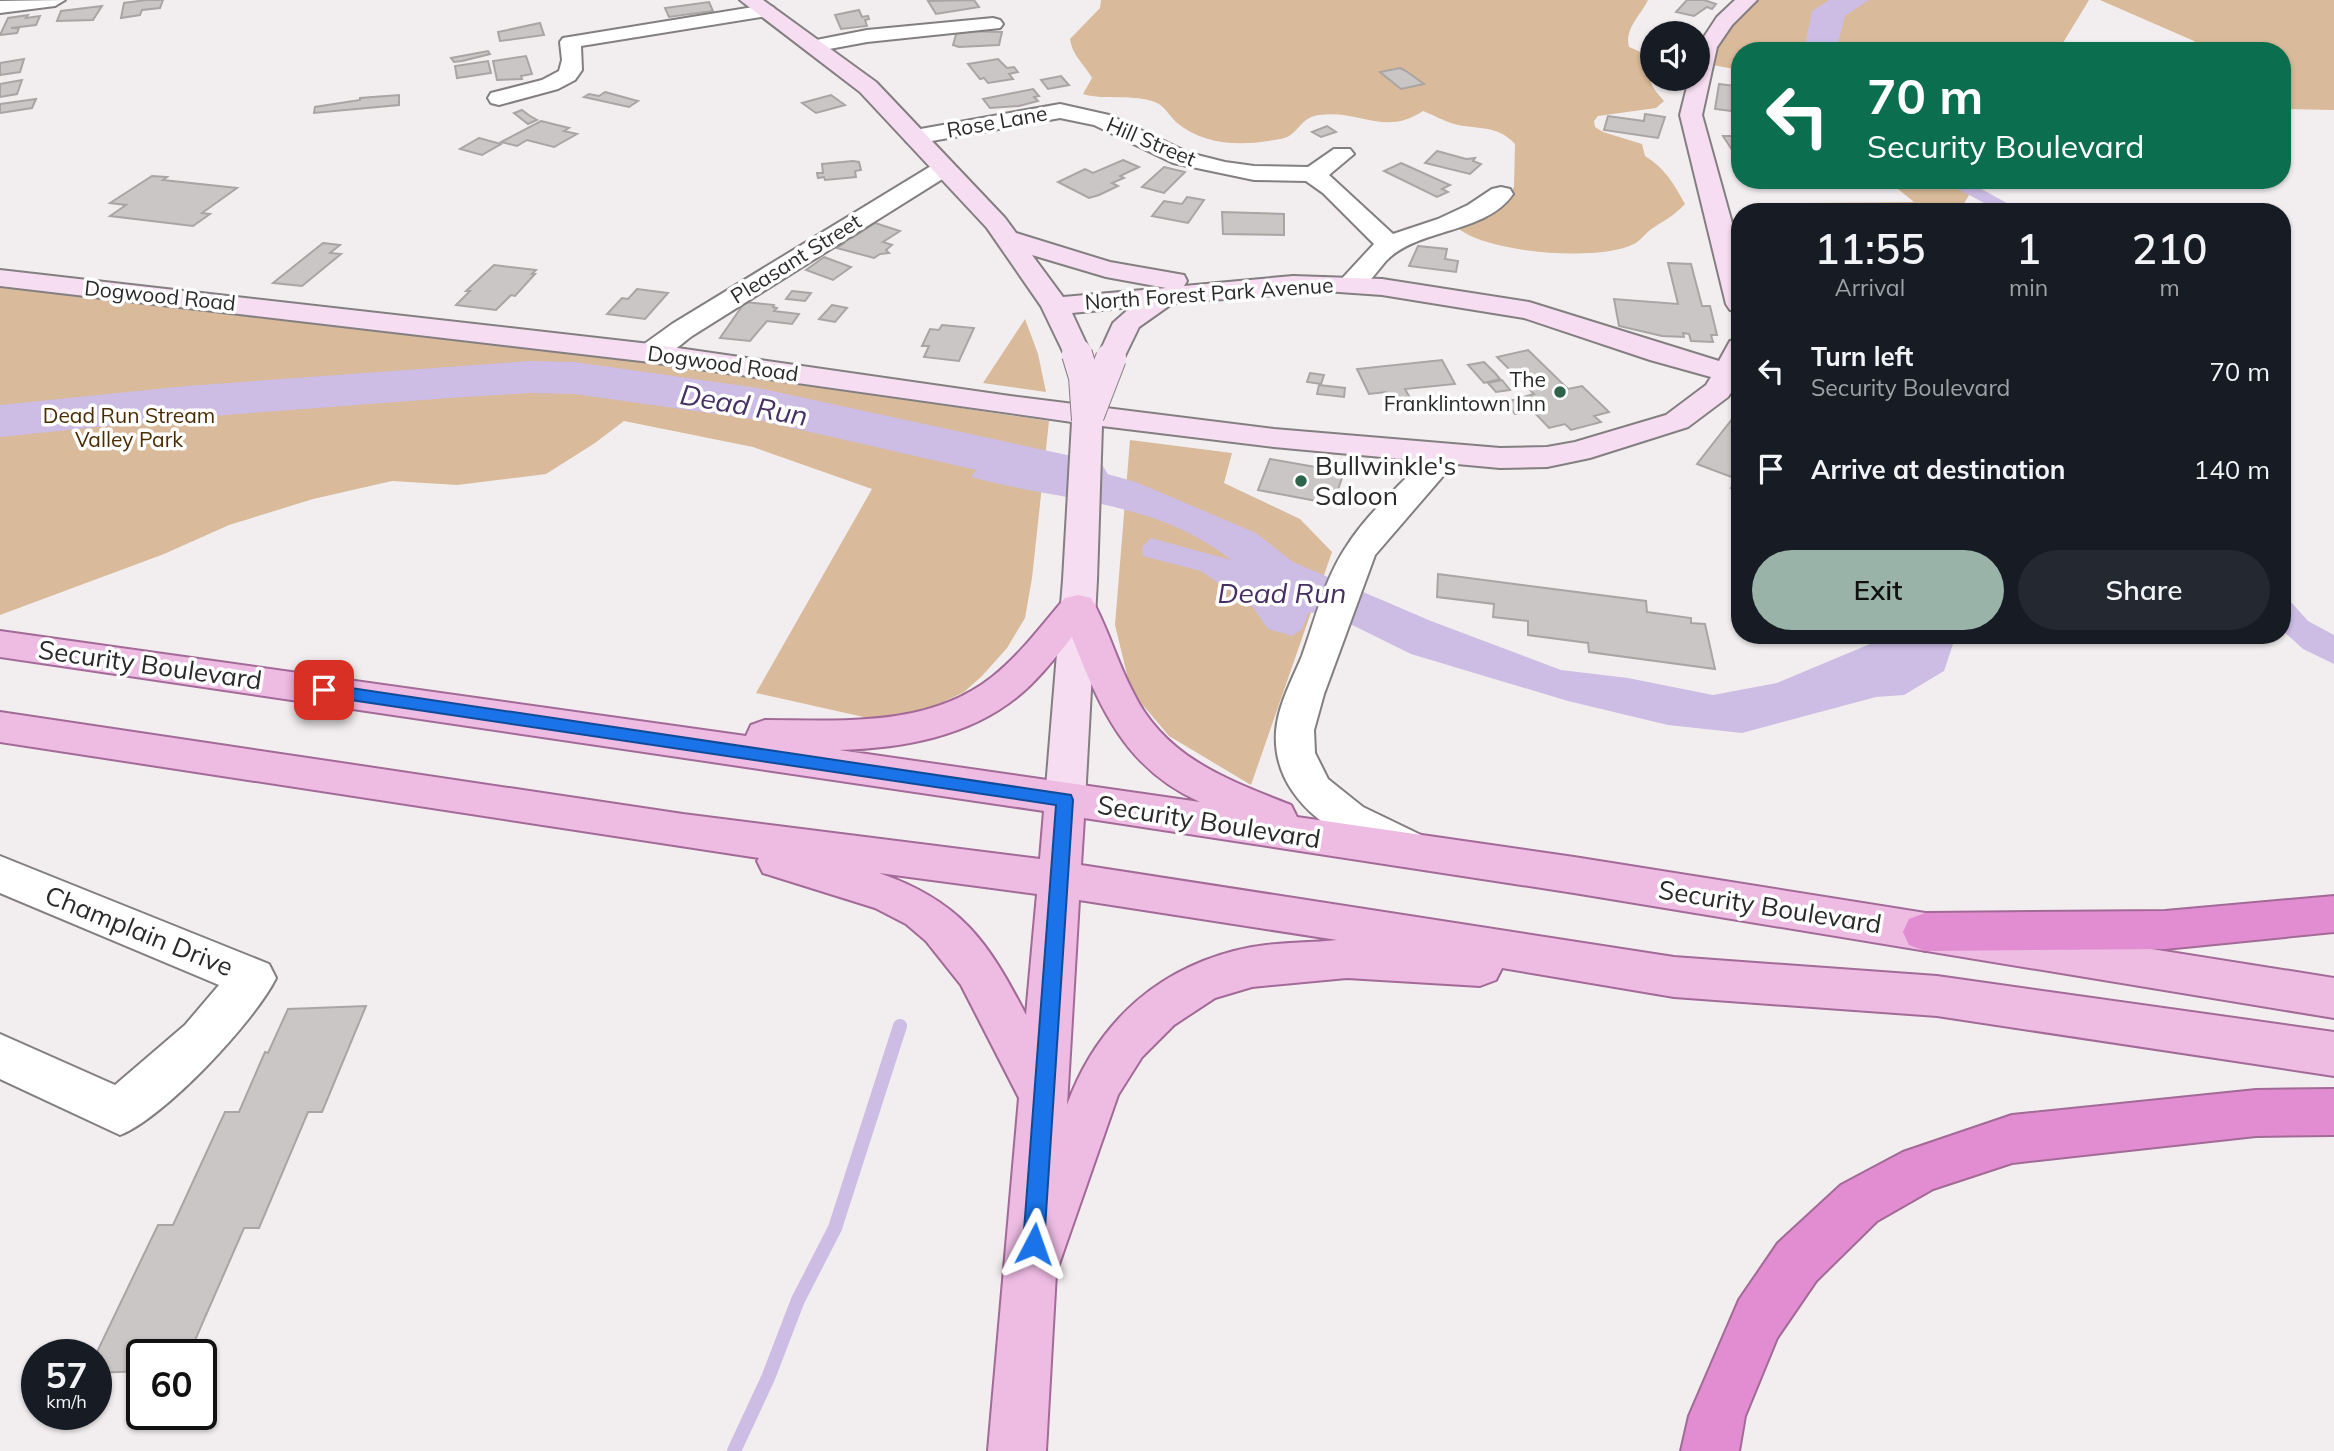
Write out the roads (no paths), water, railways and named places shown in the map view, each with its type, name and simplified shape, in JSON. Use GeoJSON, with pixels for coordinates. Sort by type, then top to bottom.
{"type":"FeatureCollection","features":[{"type":"Feature","properties":{"kind":"highway"},"geometry":{"type":"LineString","coordinates":[[1925,932],[2165,930],[2334,914]]}},
{"type":"Feature","properties":{"kind":"highway"},"geometry":{"type":"LineString","coordinates":[[1710,1451],[1717,1416],[1758,1319],[1797,1262],[1859,1203],[1921,1169],[2012,1139],[2256,1113],[2334,1112]]}},
{"type":"Feature","properties":{"kind":"main road"},"geometry":{"type":"LineString","coordinates":[[647,736],[894,733],[936,724],[971,710],[1005,687],[1079,594]]}},
{"type":"Feature","properties":{"kind":"main road"},"geometry":{"type":"LineString","coordinates":[[1079,594],[1121,707],[1140,737],[1169,765],[1207,788],[1331,840]]}},
{"type":"Feature","properties":{"kind":"main road","name":"Security Boulevard"},"geometry":{"type":"LineString","coordinates":[[0,644],[647,736],[1418,853],[2334,998]]}},
{"type":"Feature","properties":{"kind":"main road"},"geometry":{"type":"LineString","coordinates":[[0,727],[683,831],[1059,879],[1674,977]]}},
{"type":"Feature","properties":{"kind":"main road"},"geometry":{"type":"LineString","coordinates":[[1017,1451],[1065,800]]}},
{"type":"Feature","properties":{"kind":"main road"},"geometry":{"type":"LineString","coordinates":[[683,831],[883,894],[920,910],[946,933],[975,966],[1044,1098]]}},
{"type":"Feature","properties":{"kind":"main road"},"geometry":{"type":"LineString","coordinates":[[1032,1269],[1098,1085],[1125,1042],[1158,1010],[1202,982],[1252,967],[1347,959],[1674,977],[1937,996],[2334,1054]]}},
{"type":"Feature","properties":{"kind":"street"},"geometry":{"type":"LineString","coordinates":[[0,7],[55,0]]}},
{"type":"Feature","properties":{"kind":"street"},"geometry":{"type":"LineString","coordinates":[[1731,269],[1691,115],[1707,47],[1724,21],[1747,0]]}},
{"type":"Feature","properties":{"kind":"street"},"geometry":{"type":"LineString","coordinates":[[499,98],[551,84],[570,73],[570,42],[758,6]]}},
{"type":"Feature","properties":{"kind":"street","name":"North Forest Park Avenue"},"geometry":{"type":"LineString","coordinates":[[758,6],[867,87],[944,168],[1008,239],[1055,306],[1077,354],[1084,377],[1087,420],[1065,800]]}},
{"type":"Feature","properties":{"kind":"street"},"geometry":{"type":"LineString","coordinates":[[813,46],[867,36],[993,24]]}},
{"type":"Feature","properties":{"kind":"street","name":"Rose Lane"},"geometry":{"type":"LineString","coordinates":[[915,137],[1045,113],[1080,113]]}},
{"type":"Feature","properties":{"kind":"street","name":"Hill Street"},"geometry":{"type":"LineString","coordinates":[[1080,113],[1101,120],[1144,142],[1205,165],[1254,173],[1312,174]]}},
{"type":"Feature","properties":{"kind":"street"},"geometry":{"type":"LineString","coordinates":[[1342,154],[1327,167],[1312,174],[1332,188],[1388,244]]}},
{"type":"Feature","properties":{"kind":"street","name":"Pleasant Street"},"geometry":{"type":"LineString","coordinates":[[650,353],[682,330],[944,168]]}},
{"type":"Feature","properties":{"kind":"street"},"geometry":{"type":"LineString","coordinates":[[1350,285],[1388,244],[1447,224],[1477,210],[1501,194]]}},
{"type":"Feature","properties":{"kind":"street"},"geometry":{"type":"LineString","coordinates":[[1008,239],[1106,269],[1228,288]]}},
{"type":"Feature","properties":{"kind":"street","name":"Dogwood Road"},"geometry":{"type":"LineString","coordinates":[[0,278],[650,353],[1010,405],[1274,438],[1500,458],[1547,457],[1609,443],[1677,421],[1717,391],[1731,365]]}},
{"type":"Feature","properties":{"kind":"street","name":"North Forest Park Avenue"},"geometry":{"type":"LineString","coordinates":[[1055,306],[1228,288],[1325,283],[1464,299],[1529,310],[1660,354],[1731,360]]}},
{"type":"Feature","properties":{"kind":"street"},"geometry":{"type":"LineString","coordinates":[[1087,420],[1127,323],[1167,295]]}},
{"type":"Feature","properties":{"kind":"street"},"geometry":{"type":"LineString","coordinates":[[1418,853],[1370,831],[1320,798],[1307,783],[1298,763],[1295,729],[1303,696],[1359,553],[1379,537],[1446,454]]}},
{"type":"Feature","properties":{"kind":"street","name":"Champlain Drive"},"geometry":{"type":"LineString","coordinates":[[0,874],[253,978],[202,1040],[120,1112],[0,1056]]}},
{"type":"Feature","properties":{"kind":"water"},"geometry":{"type":"Polygon","coordinates":[[[1829,0],[1869,0],[1845,16],[1838,42],[1806,42],[1812,11],[1829,0]]]}},
{"type":"Feature","properties":{"kind":"water"},"geometry":{"type":"Polygon","coordinates":[[[1958,189],[1981,189],[2007,203],[1984,203],[1958,189]]]}},
{"type":"Feature","properties":{"kind":"water","name":"Dead Run"},"geometry":{"type":"Polygon","coordinates":[[[998,444],[1136,482],[1256,533],[1293,562],[1431,621],[1561,670],[1628,678],[1713,695],[1777,683],[1870,644],[1953,644],[1944,671],[1904,695],[1876,697],[1742,733],[1668,725],[1568,701],[1411,654],[1340,619],[1309,612],[1302,629],[1292,636],[1268,629],[1252,606],[1201,571],[1143,556],[1142,547],[1151,538],[1231,560],[1202,540],[1171,525],[1106,505],[971,477],[998,444]]]}},
{"type":"Feature","properties":{"kind":"water"},"geometry":{"type":"Polygon","coordinates":[[[2291,602],[2308,621],[2334,635],[2334,664],[2303,649],[2291,638],[2291,602]]]}},
{"type":"Feature","properties":{"kind":"waterway","name":"Dead Run"},"geometry":{"type":"LineString","coordinates":[[0,421],[186,402],[450,382],[530,377],[575,378],[758,404],[1081,476]]}},
{"type":"Feature","properties":{"kind":"waterway"},"geometry":{"type":"LineString","coordinates":[[734,1451],[768,1378],[798,1300],[835,1228],[900,1026]]}},
{"type":"Feature","properties":{"kind":"place","name":"The Franklintown Inn"},"geometry":{"type":"Point","coordinates":[1560,392]}},
{"type":"Feature","properties":{"kind":"place","name":"Bullwinkle's Saloon"},"geometry":{"type":"Point","coordinates":[1301,481]}},
{"type":"Feature","properties":{"kind":"park label","name":"Dead Run Stream Valley Park"},"geometry":{"type":"Point","coordinates":[129,428]}}]}
